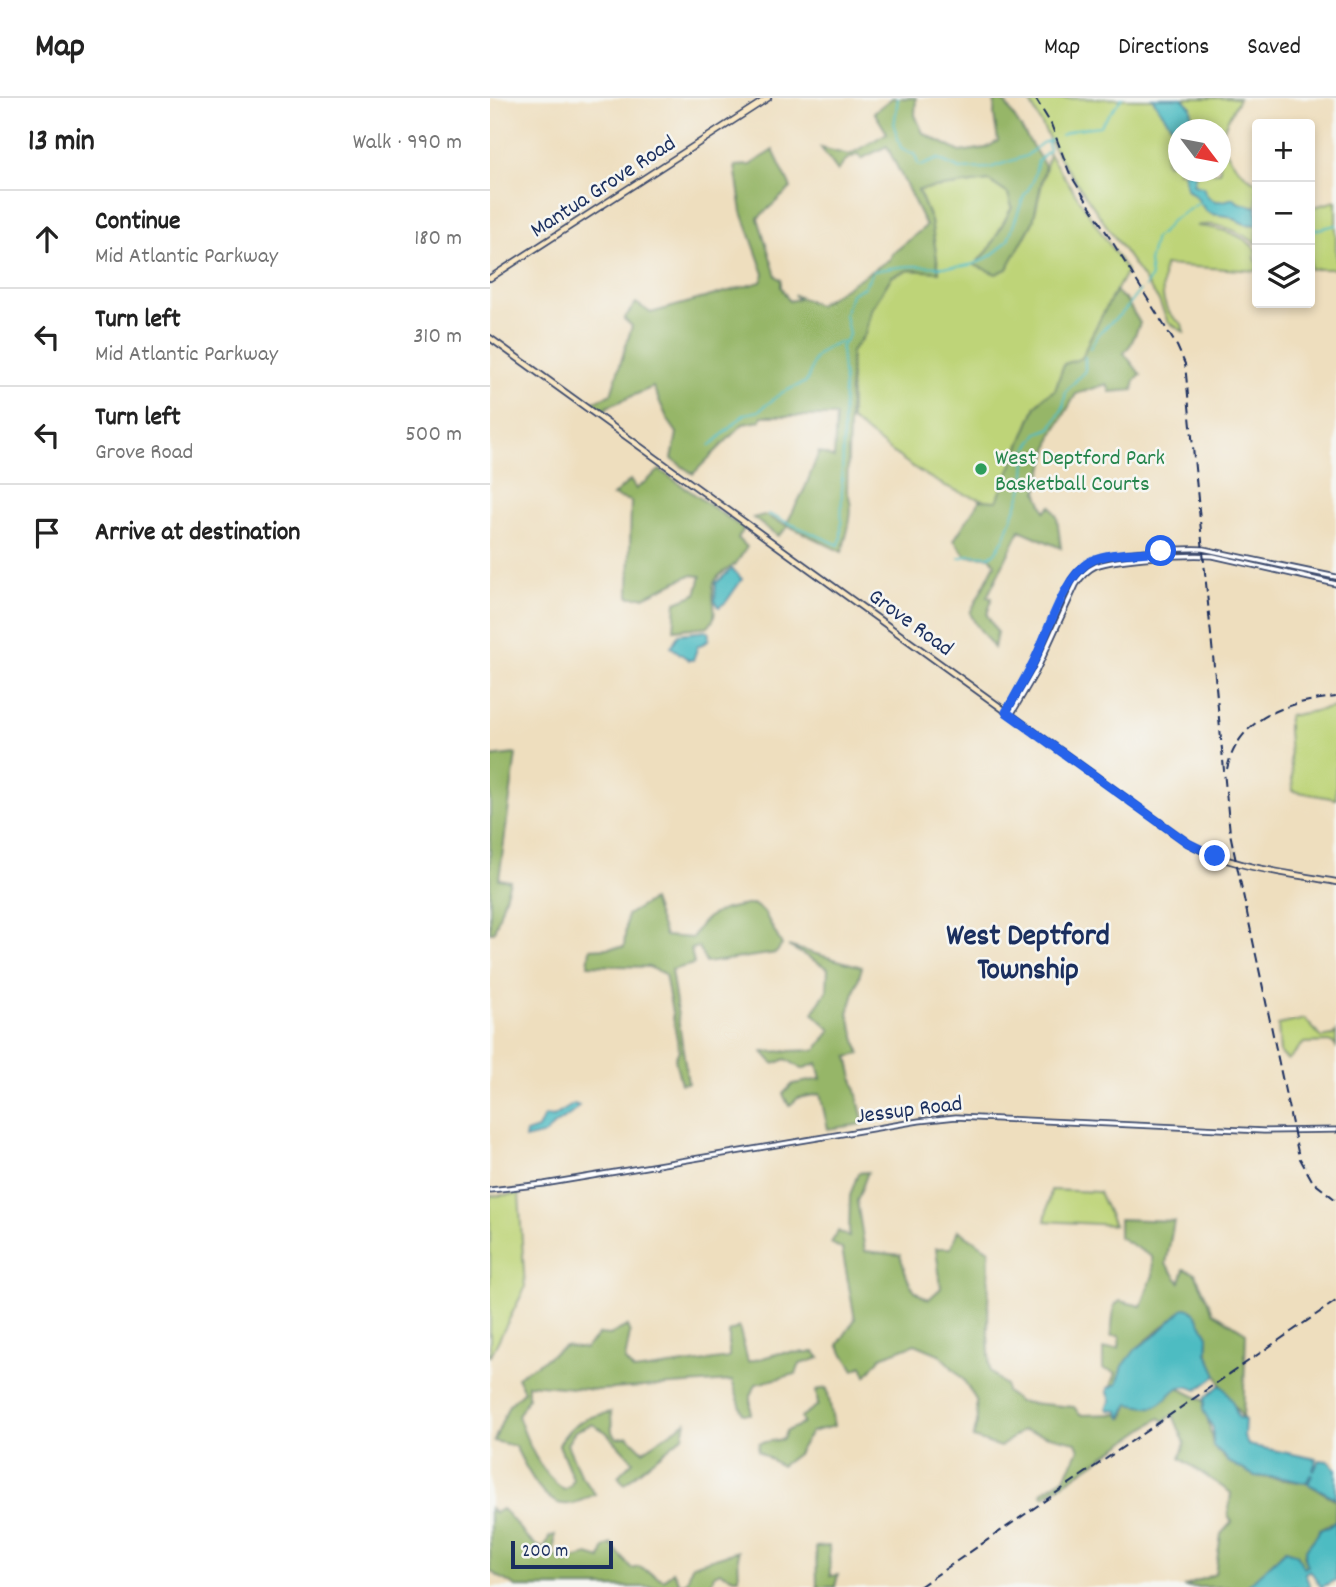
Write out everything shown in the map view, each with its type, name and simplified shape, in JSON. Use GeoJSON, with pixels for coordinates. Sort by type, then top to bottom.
{"type":"FeatureCollection","features":[{"type":"Feature","properties":{"kind":"main road","name":"Mantua Grove Road"},"geometry":{"type":"LineString","coordinates":[[490,278],[768,98]]}},
{"type":"Feature","properties":{"kind":"main road","name":"Grove Road"},"geometry":{"type":"LineString","coordinates":[[490,338],[1193,846],[1231,861],[1336,882]]}},
{"type":"Feature","properties":{"kind":"street"},"geometry":{"type":"LineString","coordinates":[[1009,713],[1071,580],[1086,564],[1098,558],[1203,549],[1336,577]]}},
{"type":"Feature","properties":{"kind":"street"},"geometry":{"type":"LineString","coordinates":[[1009,713],[1042,661],[1080,577],[1097,566],[1193,555],[1213,556],[1336,584]]}},
{"type":"Feature","properties":{"kind":"street","name":"Jessup Road"},"geometry":{"type":"LineString","coordinates":[[490,1191],[956,1117],[1243,1130],[1336,1130]]}},
{"type":"Feature","properties":{"kind":"green space"},"geometry":{"type":"Polygon","coordinates":[[[892,98],[916,98],[915,115],[923,133],[960,152],[986,148],[998,141],[994,115],[995,98],[1002,98],[1045,166],[1033,222],[1007,269],[996,274],[974,265],[988,251],[1012,207],[1008,194],[989,181],[918,190],[931,221],[939,272],[909,270],[892,276],[871,310],[865,334],[851,352],[847,491],[851,513],[842,552],[789,526],[778,536],[753,518],[764,515],[786,525],[819,452],[834,458],[836,416],[762,416],[760,421],[743,424],[693,474],[672,459],[677,433],[653,387],[607,407],[605,413],[592,403],[611,394],[632,326],[624,319],[636,303],[651,313],[761,282],[764,274],[742,212],[735,166],[750,165],[773,150],[791,188],[758,218],[776,276],[781,280],[781,287],[789,301],[798,299],[794,295],[818,305],[890,259],[892,254],[926,226],[887,146],[861,159],[858,154],[846,160],[838,171],[821,148],[849,155],[887,133],[874,112],[892,98]]]}},
{"type":"Feature","properties":{"kind":"green space"},"geometry":{"type":"Polygon","coordinates":[[[1182,98],[1239,98],[1228,119],[1192,119],[1191,107],[1182,98]]]}},
{"type":"Feature","properties":{"kind":"green space"},"geometry":{"type":"Polygon","coordinates":[[[1153,99],[1168,121],[1168,149],[1165,159],[1168,164],[1168,182],[1185,182],[1187,189],[1206,211],[1252,225],[1252,241],[1228,228],[1196,226],[1228,232],[1244,239],[1252,246],[1252,271],[1164,265],[1162,290],[1165,305],[1182,324],[1184,332],[1168,322],[1159,301],[1058,156],[1029,100],[1153,99]]]}},
{"type":"Feature","properties":{"kind":"green space"},"geometry":{"type":"Polygon","coordinates":[[[1049,154],[1127,271],[1089,340],[1082,359],[1064,364],[1055,390],[1036,406],[997,502],[976,498],[937,482],[901,459],[851,420],[851,352],[865,334],[871,310],[892,276],[909,270],[939,271],[931,221],[918,190],[989,181],[1008,194],[1012,207],[988,251],[974,265],[1022,243],[1033,222],[1049,154]]]}},
{"type":"Feature","properties":{"kind":"green space"},"geometry":{"type":"Polygon","coordinates":[[[1231,159],[1252,180],[1252,206],[1233,199],[1215,201],[1193,185],[1194,182],[1231,182],[1231,159]]]}},
{"type":"Feature","properties":{"kind":"green space"},"geometry":{"type":"Polygon","coordinates":[[[1336,201],[1336,269],[1315,269],[1315,207],[1336,201]]]}},
{"type":"Feature","properties":{"kind":"green space"},"geometry":{"type":"Polygon","coordinates":[[[1115,291],[1126,300],[1140,323],[1124,353],[1141,375],[1135,380],[1133,390],[1110,392],[1107,384],[1076,394],[1052,436],[1037,492],[1045,511],[1051,506],[1057,517],[1061,548],[1020,530],[987,597],[992,598],[987,615],[997,632],[994,648],[970,613],[995,564],[990,557],[966,556],[954,540],[980,500],[997,501],[1036,406],[1055,390],[1064,364],[1082,358],[1115,291]]]}},
{"type":"Feature","properties":{"kind":"green space"},"geometry":{"type":"Polygon","coordinates":[[[660,470],[744,529],[738,538],[747,547],[736,563],[715,580],[715,611],[709,626],[674,630],[676,602],[696,594],[701,576],[690,575],[644,597],[629,597],[631,501],[613,496],[630,480],[636,489],[660,470]]]}},
{"type":"Feature","properties":{"kind":"green space"},"geometry":{"type":"Polygon","coordinates":[[[1336,707],[1336,799],[1293,791],[1288,716],[1336,707]]]}},
{"type":"Feature","properties":{"kind":"green space"},"geometry":{"type":"Polygon","coordinates":[[[516,754],[499,879],[510,881],[494,932],[490,932],[490,757],[516,754]]]}},
{"type":"Feature","properties":{"kind":"green space"},"geometry":{"type":"Polygon","coordinates":[[[652,900],[665,936],[692,938],[704,921],[717,912],[753,904],[764,912],[782,945],[776,953],[706,963],[699,947],[691,949],[694,964],[671,970],[688,1083],[681,1084],[675,1059],[679,1050],[665,974],[649,967],[588,965],[590,949],[624,947],[627,915],[652,900]]]}},
{"type":"Feature","properties":{"kind":"green space"},"geometry":{"type":"Polygon","coordinates":[[[788,946],[862,967],[848,1013],[860,1054],[848,1057],[864,1124],[828,1129],[820,1094],[798,1098],[789,1106],[783,1094],[793,1084],[821,1079],[817,1063],[802,1069],[786,1059],[774,1064],[763,1052],[816,1050],[831,1030],[813,1013],[827,990],[828,968],[788,946]]]}},
{"type":"Feature","properties":{"kind":"green space"},"geometry":{"type":"Polygon","coordinates":[[[1305,1019],[1322,1038],[1332,1036],[1336,1032],[1336,1047],[1332,1042],[1304,1043],[1288,1060],[1280,1053],[1278,1025],[1305,1019]]]}},
{"type":"Feature","properties":{"kind":"green space"},"geometry":{"type":"Polygon","coordinates":[[[868,1172],[857,1201],[865,1251],[900,1255],[909,1282],[922,1296],[929,1299],[941,1288],[936,1248],[951,1248],[958,1230],[989,1250],[990,1371],[1006,1386],[1006,1392],[1019,1402],[1074,1407],[1080,1415],[1118,1414],[1123,1418],[1130,1403],[1152,1407],[1177,1387],[1204,1401],[1213,1445],[1227,1461],[1255,1476],[1306,1483],[1336,1500],[1335,1521],[1320,1529],[1304,1555],[1308,1567],[1304,1568],[1297,1554],[1285,1550],[1248,1587],[1183,1587],[1215,1574],[1221,1534],[1232,1522],[1228,1516],[1231,1493],[1180,1458],[1185,1443],[1173,1415],[1164,1421],[1160,1418],[1044,1497],[1041,1493],[1065,1477],[1079,1450],[1076,1442],[1023,1430],[1000,1447],[973,1438],[977,1423],[976,1400],[963,1379],[939,1354],[915,1344],[881,1357],[866,1376],[862,1366],[854,1370],[838,1345],[855,1319],[842,1249],[831,1243],[838,1231],[849,1237],[850,1196],[858,1173],[868,1172]]]}},
{"type":"Feature","properties":{"kind":"green space"},"geometry":{"type":"Polygon","coordinates":[[[1051,1190],[1099,1192],[1114,1225],[1045,1221],[1051,1190]]]}},
{"type":"Feature","properties":{"kind":"green space"},"geometry":{"type":"Polygon","coordinates":[[[519,1194],[525,1288],[490,1357],[490,1196],[519,1194]]]}},
{"type":"Feature","properties":{"kind":"green space"},"geometry":{"type":"Polygon","coordinates":[[[1119,1219],[1174,1221],[1166,1264],[1180,1282],[1184,1269],[1195,1273],[1213,1312],[1246,1333],[1243,1418],[1221,1385],[1208,1355],[1208,1336],[1197,1316],[1186,1308],[1136,1349],[1117,1385],[1111,1386],[1116,1373],[1103,1369],[1103,1349],[1119,1348],[1120,1336],[1111,1336],[1114,1306],[1120,1301],[1141,1306],[1153,1275],[1152,1257],[1119,1237],[1119,1219]]]}},
{"type":"Feature","properties":{"kind":"green space"},"geometry":{"type":"Polygon","coordinates":[[[627,1326],[630,1333],[625,1361],[634,1371],[729,1358],[729,1332],[739,1327],[748,1362],[780,1353],[815,1352],[820,1358],[800,1364],[796,1374],[756,1384],[751,1396],[751,1414],[743,1414],[732,1381],[597,1390],[528,1384],[528,1398],[518,1416],[541,1466],[564,1490],[571,1485],[573,1479],[559,1445],[568,1431],[580,1422],[611,1412],[612,1432],[617,1438],[628,1436],[643,1451],[686,1422],[683,1436],[624,1484],[618,1476],[633,1461],[606,1432],[592,1424],[575,1431],[567,1444],[580,1474],[595,1494],[576,1503],[560,1503],[543,1492],[515,1446],[494,1441],[509,1405],[524,1391],[517,1377],[565,1346],[585,1349],[599,1334],[610,1335],[627,1326]]]}},
{"type":"Feature","properties":{"kind":"green space"},"geometry":{"type":"Polygon","coordinates":[[[827,1388],[834,1426],[811,1432],[797,1454],[781,1466],[758,1451],[759,1443],[783,1439],[786,1431],[803,1424],[801,1417],[818,1405],[816,1390],[827,1388]]]}},
{"type":"Feature","properties":{"kind":"green space"},"geometry":{"type":"Polygon","coordinates":[[[490,1508],[495,1513],[502,1509],[531,1542],[544,1549],[549,1537],[555,1535],[554,1553],[562,1562],[588,1555],[601,1559],[604,1548],[611,1544],[632,1569],[639,1567],[664,1580],[673,1571],[680,1584],[687,1582],[692,1565],[738,1551],[739,1578],[720,1572],[714,1575],[710,1587],[516,1587],[490,1571],[490,1508]]]}},
{"type":"Feature","properties":{"kind":"green space"},"geometry":{"type":"Polygon","coordinates":[[[829,1546],[830,1576],[838,1575],[835,1587],[817,1587],[816,1547],[829,1546]]]}},
{"type":"Feature","properties":{"kind":"water"},"geometry":{"type":"Polygon","coordinates":[[[1152,98],[1182,98],[1191,107],[1192,119],[1168,121],[1152,98]]]}},
{"type":"Feature","properties":{"kind":"water"},"geometry":{"type":"Polygon","coordinates":[[[1185,182],[1194,182],[1193,185],[1203,187],[1214,201],[1233,198],[1239,203],[1252,206],[1252,225],[1206,211],[1187,189],[1185,182]]]}},
{"type":"Feature","properties":{"kind":"water"},"geometry":{"type":"Polygon","coordinates":[[[732,569],[742,579],[726,602],[719,607],[715,601],[716,583],[732,569]]]}},
{"type":"Feature","properties":{"kind":"water"},"geometry":{"type":"Polygon","coordinates":[[[707,631],[708,641],[698,646],[693,660],[671,647],[679,634],[707,631]]]}},
{"type":"Feature","properties":{"kind":"water"},"geometry":{"type":"Polygon","coordinates":[[[574,1104],[579,1106],[546,1134],[525,1139],[526,1133],[538,1129],[544,1116],[553,1117],[574,1104]]]}},
{"type":"Feature","properties":{"kind":"water"},"geometry":{"type":"Polygon","coordinates":[[[1184,1308],[1190,1309],[1197,1316],[1208,1336],[1207,1353],[1217,1375],[1197,1390],[1177,1388],[1153,1407],[1129,1404],[1121,1418],[1118,1411],[1107,1408],[1111,1400],[1108,1388],[1117,1384],[1123,1366],[1136,1349],[1156,1335],[1184,1308]]]}},
{"type":"Feature","properties":{"kind":"water"},"geometry":{"type":"Polygon","coordinates":[[[1220,1385],[1234,1404],[1238,1417],[1245,1420],[1244,1436],[1248,1445],[1317,1459],[1314,1470],[1320,1460],[1328,1461],[1336,1469],[1336,1498],[1308,1484],[1311,1474],[1306,1483],[1255,1476],[1227,1461],[1213,1446],[1213,1428],[1203,1410],[1205,1398],[1220,1385]]]}},
{"type":"Feature","properties":{"kind":"water"},"geometry":{"type":"Polygon","coordinates":[[[1336,1519],[1336,1580],[1321,1587],[1310,1570],[1305,1573],[1310,1587],[1246,1587],[1286,1550],[1297,1554],[1304,1568],[1308,1566],[1305,1554],[1308,1546],[1320,1529],[1329,1527],[1336,1519]]]}},
{"type":"Feature","properties":{"kind":"waterway"},"geometry":{"type":"LineString","coordinates":[[898,98],[894,126],[901,148],[915,155],[921,166],[938,159],[960,169],[990,168],[1026,156],[1042,143],[1051,140]]}},
{"type":"Feature","properties":{"kind":"waterway"},"geometry":{"type":"LineString","coordinates":[[1061,135],[1076,129],[1100,126],[1122,98]]}},
{"type":"Feature","properties":{"kind":"waterway"},"geometry":{"type":"LineString","coordinates":[[768,514],[839,545],[844,383],[841,348],[849,335],[845,315],[851,294],[864,287],[873,271],[906,266],[966,266],[997,251],[1008,240],[1024,196],[1033,182],[1038,161],[1049,150],[1048,141]]}},
{"type":"Feature","properties":{"kind":"waterway"},"geometry":{"type":"LineString","coordinates":[[1145,287],[1151,277],[1149,262],[1155,237],[1162,233],[1171,221],[1202,201]]}},
{"type":"Feature","properties":{"kind":"waterway"},"geometry":{"type":"LineString","coordinates":[[1315,230],[1336,225]]}},
{"type":"Feature","properties":{"kind":"waterway"},"geometry":{"type":"LineString","coordinates":[[1090,348],[1100,332],[1124,311],[1140,290]]}},
{"type":"Feature","properties":{"kind":"waterway"},"geometry":{"type":"LineString","coordinates":[[710,446],[745,414],[759,411],[781,393],[806,382],[816,357],[827,348],[843,342]]}},
{"type":"Feature","properties":{"kind":"waterway"},"geometry":{"type":"LineString","coordinates":[[959,558],[970,555],[990,556],[995,553],[1005,537],[1024,485],[1027,449],[1038,433],[1051,428],[1063,408],[1066,391],[1085,371],[1085,357]]}},
{"type":"Feature","properties":{"kind":"railway"},"geometry":{"type":"LineString","coordinates":[[1035,98],[1051,124],[1070,174],[1177,346],[1185,364],[1230,833],[1299,1157],[1313,1182],[1336,1200]]}},
{"type":"Feature","properties":{"kind":"railway"},"geometry":{"type":"LineString","coordinates":[[1227,769],[1233,751],[1242,736],[1254,724],[1284,708],[1336,697]]}},
{"type":"Feature","properties":{"kind":"railway"},"geometry":{"type":"LineString","coordinates":[[919,1587],[1336,1301]]}},
{"type":"Feature","properties":{"kind":"place","name":"West Deptford Park Basketball Courts"},"geometry":{"type":"Point","coordinates":[981,469]}},
{"type":"Feature","properties":{"kind":"district","name":"West Deptford Township"},"geometry":{"type":"Point","coordinates":[1028,951]}},
{"type":"Feature","properties":{"kind":"route"},"geometry":{"type":"LineString","coordinates":[[1161,551],[1098,558],[1076,573],[1029,672],[1006,712],[1188,843],[1215,856]]}}]}
